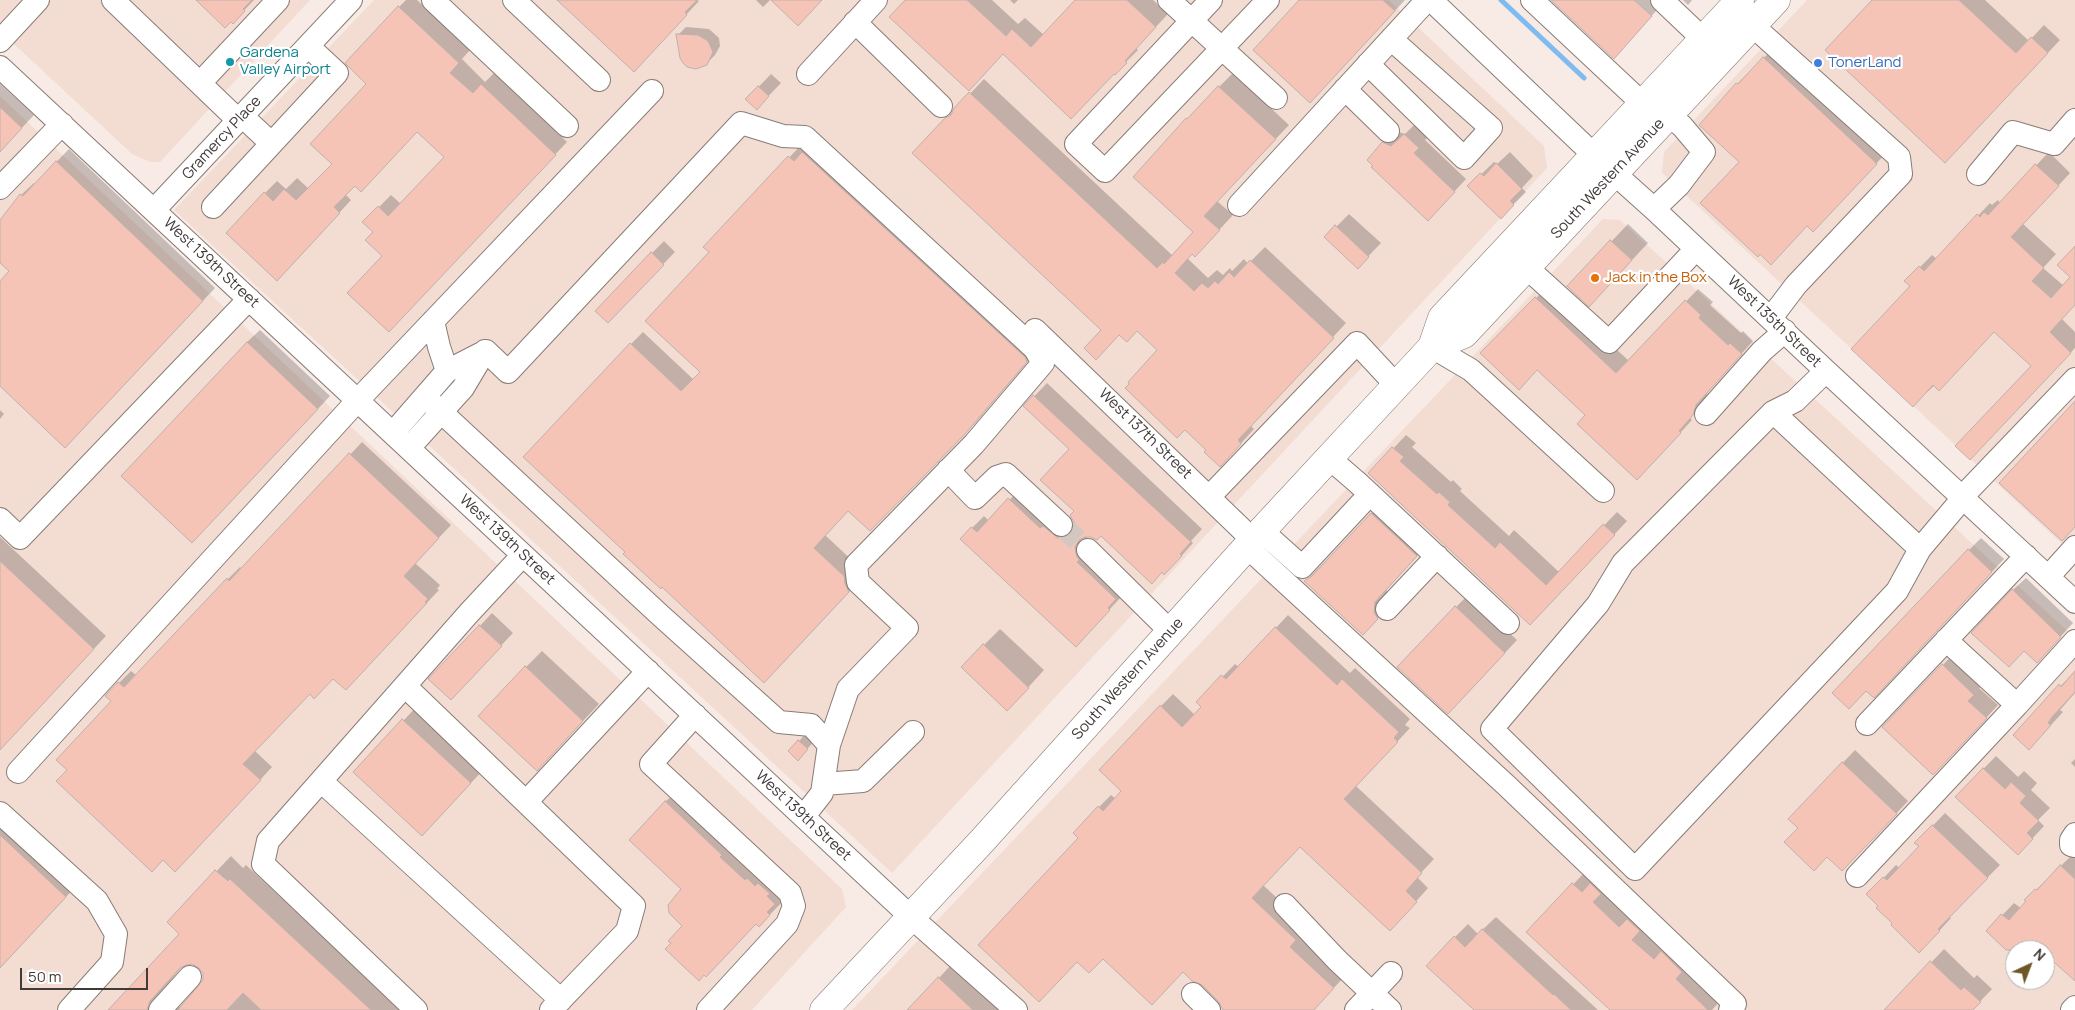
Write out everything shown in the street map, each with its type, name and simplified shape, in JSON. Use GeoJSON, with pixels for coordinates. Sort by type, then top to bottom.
{"type":"FeatureCollection","features":[{"type":"Feature","properties":{"kind":"main road","name":"South Western Avenue"},"geometry":{"type":"LineString","coordinates":[[824,1010],[1432,347],[1442,318],[1740,0]]}},
{"type":"Feature","properties":{"kind":"main road","name":"South Western Avenue"},"geometry":{"type":"LineString","coordinates":[[1432,347],[1464,334],[1776,0]]}},
{"type":"Feature","properties":{"kind":"street"},"geometry":{"type":"LineString","coordinates":[[0,41],[38,0]]}},
{"type":"Feature","properties":{"kind":"street"},"geometry":{"type":"LineString","coordinates":[[112,0],[200,83],[271,143]]}},
{"type":"Feature","properties":{"kind":"street"},"geometry":{"type":"LineString","coordinates":[[200,83],[278,0]]}},
{"type":"Feature","properties":{"kind":"street","name":"Gramercy Place"},"geometry":{"type":"LineString","coordinates":[[154,210],[351,0]]}},
{"type":"Feature","properties":{"kind":"street"},"geometry":{"type":"LineString","coordinates":[[433,0],[567,126]]}},
{"type":"Feature","properties":{"kind":"street"},"geometry":{"type":"LineString","coordinates":[[514,0],[599,80]]}},
{"type":"Feature","properties":{"kind":"street"},"geometry":{"type":"LineString","coordinates":[[808,74],[876,0]]}},
{"type":"Feature","properties":{"kind":"street"},"geometry":{"type":"LineString","coordinates":[[1169,0],[1276,98]]}},
{"type":"Feature","properties":{"kind":"street"},"geometry":{"type":"LineString","coordinates":[[1211,0],[1076,144],[1105,171],[1268,0]]}},
{"type":"Feature","properties":{"kind":"street"},"geometry":{"type":"LineString","coordinates":[[1238,205],[1429,0]]}},
{"type":"Feature","properties":{"kind":"street","name":"West 135th Street"},"geometry":{"type":"LineString","coordinates":[[1429,0],[2075,602]]}},
{"type":"Feature","properties":{"kind":"street"},"geometry":{"type":"LineString","coordinates":[[1532,0],[1643,104]]}},
{"type":"Feature","properties":{"kind":"street"},"geometry":{"type":"LineString","coordinates":[[1662,0],[1703,39]]}},
{"type":"Feature","properties":{"kind":"street"},"geometry":{"type":"LineString","coordinates":[[855,22],[941,106]]}},
{"type":"Feature","properties":{"kind":"street"},"geometry":{"type":"LineString","coordinates":[[1706,414],[1762,351],[1778,324],[1796,285],[1902,174],[1899,157],[1753,26]]}},
{"type":"Feature","properties":{"kind":"street"},"geometry":{"type":"LineString","coordinates":[[1368,64],[1464,158],[1491,128],[1391,39]]}},
{"type":"Feature","properties":{"kind":"street"},"geometry":{"type":"LineString","coordinates":[[213,207],[337,74],[308,46]]}},
{"type":"Feature","properties":{"kind":"street","name":"West 139th Street"},"geometry":{"type":"LineString","coordinates":[[0,67],[911,917],[1016,1010]]}},
{"type":"Feature","properties":{"kind":"street"},"geometry":{"type":"LineString","coordinates":[[1345,89],[1388,131]]}},
{"type":"Feature","properties":{"kind":"street"},"geometry":{"type":"LineString","coordinates":[[18,772],[358,400],[652,91]]}},
{"type":"Feature","properties":{"kind":"street"},"geometry":{"type":"LineString","coordinates":[[1654,209],[1679,185],[1704,152],[1682,126],[1668,115]]}},
{"type":"Feature","properties":{"kind":"street"},"geometry":{"type":"LineString","coordinates":[[1978,174],[2013,132],[2054,144],[2075,120]]}},
{"type":"Feature","properties":{"kind":"street"},"geometry":{"type":"LineString","coordinates":[[486,350],[508,372],[741,123],[783,136],[806,137],[1035,349],[1044,363],[974,444],[856,566],[858,582],[907,628],[848,689],[829,746],[822,793],[804,816]]}},
{"type":"Feature","properties":{"kind":"street"},"geometry":{"type":"LineString","coordinates":[[0,188],[62,124]]}},
{"type":"Feature","properties":{"kind":"street"},"geometry":{"type":"LineString","coordinates":[[1526,268],[1609,342],[1696,249]]}},
{"type":"Feature","properties":{"kind":"street"},"geometry":{"type":"LineString","coordinates":[[0,519],[20,538],[248,298]]}},
{"type":"Feature","properties":{"kind":"street"},"geometry":{"type":"LineString","coordinates":[[433,321],[447,372]]}},
{"type":"Feature","properties":{"kind":"street","name":"West 137th Street"},"geometry":{"type":"LineString","coordinates":[[1035,330],[1254,539]]}},
{"type":"Feature","properties":{"kind":"street"},"geometry":{"type":"LineString","coordinates":[[1210,496],[1357,342],[1397,386]]}},
{"type":"Feature","properties":{"kind":"street"},"geometry":{"type":"LineString","coordinates":[[1432,347],[1471,370],[1603,491]]}},
{"type":"Feature","properties":{"kind":"street"},"geometry":{"type":"LineString","coordinates":[[401,441],[425,396],[447,372],[486,350]]}},
{"type":"Feature","properties":{"kind":"street"},"geometry":{"type":"LineString","coordinates":[[401,441],[442,412],[463,388],[486,350]]}},
{"type":"Feature","properties":{"kind":"street"},"geometry":{"type":"LineString","coordinates":[[1826,372],[1795,401],[1774,412],[1623,563],[1598,604],[1492,729],[1635,869],[1897,591],[1920,549],[1963,497],[2075,379]]}},
{"type":"Feature","properties":{"kind":"street"},"geometry":{"type":"LineString","coordinates":[[425,396],[779,722],[812,725],[829,746]]}},
{"type":"Feature","properties":{"kind":"street"},"geometry":{"type":"LineString","coordinates":[[1774,412],[1920,549]]}},
{"type":"Feature","properties":{"kind":"street"},"geometry":{"type":"LineString","coordinates":[[1329,458],[1508,623]]}},
{"type":"Feature","properties":{"kind":"street"},"geometry":{"type":"LineString","coordinates":[[948,470],[975,498],[997,476],[1006,474],[1061,525]]}},
{"type":"Feature","properties":{"kind":"street"},"geometry":{"type":"LineString","coordinates":[[1254,539],[1302,567],[1370,494]]}},
{"type":"Feature","properties":{"kind":"street"},"geometry":{"type":"LineString","coordinates":[[1254,539],[1736,1008]]}},
{"type":"Feature","properties":{"kind":"street"},"geometry":{"type":"LineString","coordinates":[[2048,577],[2075,547]]}},
{"type":"Feature","properties":{"kind":"street"},"geometry":{"type":"LineString","coordinates":[[1088,550],[1170,632]]}},
{"type":"Feature","properties":{"kind":"street"},"geometry":{"type":"LineString","coordinates":[[416,1010],[263,864],[268,841],[523,555]]}},
{"type":"Feature","properties":{"kind":"street"},"geometry":{"type":"LineString","coordinates":[[1388,609],[1437,556]]}},
{"type":"Feature","properties":{"kind":"street"},"geometry":{"type":"LineString","coordinates":[[1867,724],[2026,556]]}},
{"type":"Feature","properties":{"kind":"street"},"geometry":{"type":"LineString","coordinates":[[1946,640],[2017,705]]}},
{"type":"Feature","properties":{"kind":"street"},"geometry":{"type":"LineString","coordinates":[[1857,876],[2075,641]]}},
{"type":"Feature","properties":{"kind":"street"},"geometry":{"type":"LineString","coordinates":[[526,802],[648,671]]}},
{"type":"Feature","properties":{"kind":"street"},"geometry":{"type":"LineString","coordinates":[[321,780],[556,1005],[627,931],[634,906],[405,686]]}},
{"type":"Feature","properties":{"kind":"street"},"geometry":{"type":"LineString","coordinates":[[695,715],[651,764],[790,893],[794,906],[787,924],[708,1010]]}},
{"type":"Feature","properties":{"kind":"street"},"geometry":{"type":"LineString","coordinates":[[824,784],[863,781],[913,732]]}},
{"type":"Feature","properties":{"kind":"street"},"geometry":{"type":"LineString","coordinates":[[0,813],[97,901],[116,934],[112,962],[69,1010]]}},
{"type":"Feature","properties":{"kind":"street"},"geometry":{"type":"LineString","coordinates":[[1285,905],[1390,1010]]}},
{"type":"Feature","properties":{"kind":"street"},"geometry":{"type":"LineString","coordinates":[[1356,1010],[1391,973]]}},
{"type":"Feature","properties":{"kind":"street"},"geometry":{"type":"LineString","coordinates":[[160,1010],[190,977]]}},
{"type":"Feature","properties":{"kind":"street"},"geometry":{"type":"LineString","coordinates":[[1193,994],[1209,1010]]}},
{"type":"Feature","properties":{"kind":"street"},"geometry":{"type":"LineString","coordinates":[[2072,1010],[2075,1007]]}},
{"type":"Feature","properties":{"kind":"shaded area"},"geometry":{"type":"Polygon","coordinates":[[[0,0],[310,0],[160,162],[150,162],[132,154],[0,31],[0,0]]]}},
{"type":"Feature","properties":{"kind":"shaded area"},"geometry":{"type":"Polygon","coordinates":[[[374,0],[1389,0],[1544,146],[1547,168],[892,873],[174,210],[374,0]]]}},
{"type":"Feature","properties":{"kind":"shaded area"},"geometry":{"type":"Polygon","coordinates":[[[1807,0],[2075,0],[2075,556],[1662,173],[1664,152],[1807,0]]]}},
{"type":"Feature","properties":{"kind":"shaded area"},"geometry":{"type":"Polygon","coordinates":[[[0,96],[842,889],[846,907],[752,1010],[0,1010],[0,96]]]}},
{"type":"Feature","properties":{"kind":"shaded area"},"geometry":{"type":"Polygon","coordinates":[[[1603,219],[1620,220],[2075,638],[2075,1010],[852,1010],[1603,219]]]}},
{"type":"Feature","properties":{"kind":"building"},"geometry":{"type":"Polygon","coordinates":[[[196,0],[252,0],[233,24],[231,22],[225,28],[196,0]]]}},
{"type":"Feature","properties":{"kind":"building"},"geometry":{"type":"Polygon","coordinates":[[[557,0],[697,0],[685,12],[687,15],[634,72],[557,0]]]}},
{"type":"Feature","properties":{"kind":"building"},"geometry":{"type":"Polygon","coordinates":[[[771,0],[822,0],[798,26],[771,0]]]}},
{"type":"Feature","properties":{"kind":"building"},"geometry":{"type":"Polygon","coordinates":[[[905,0],[967,0],[1006,36],[1012,29],[1031,47],[1075,0],[1127,0],[1156,27],[1125,61],[1127,63],[1071,119],[1003,54],[969,91],[889,17],[905,0]]]}},
{"type":"Feature","properties":{"kind":"building"},"geometry":{"type":"Polygon","coordinates":[[[1299,0],[1383,0],[1395,11],[1310,103],[1253,50],[1299,0]]]}},
{"type":"Feature","properties":{"kind":"building"},"geometry":{"type":"Polygon","coordinates":[[[1551,0],[1634,0],[1652,16],[1614,59],[1551,0]]]}},
{"type":"Feature","properties":{"kind":"building"},"geometry":{"type":"Polygon","coordinates":[[[1872,0],[1959,0],[2016,53],[2031,37],[2048,53],[1945,163],[1825,50],[1872,0]]]}},
{"type":"Feature","properties":{"kind":"building"},"geometry":{"type":"Polygon","coordinates":[[[398,6],[459,63],[450,73],[473,93],[481,84],[556,155],[389,332],[347,293],[382,256],[365,240],[373,232],[362,222],[378,206],[388,216],[444,157],[417,132],[361,192],[355,186],[334,207],[340,213],[277,281],[226,233],[264,192],[273,201],[284,189],[296,200],[332,164],[310,144],[366,84],[345,63],[398,6]]]}},
{"type":"Feature","properties":{"kind":"building"},"geometry":{"type":"Polygon","coordinates":[[[676,34],[698,35],[708,41],[713,52],[707,65],[696,69],[687,67],[683,63],[680,58],[676,34]]]}},
{"type":"Feature","properties":{"kind":"building"},"geometry":{"type":"Polygon","coordinates":[[[1763,57],[1877,164],[1813,232],[1807,226],[1771,265],[1760,254],[1758,257],[1700,203],[1739,162],[1699,125],[1736,83],[1738,84],[1763,57]]]}},
{"type":"Feature","properties":{"kind":"building"},"geometry":{"type":"Polygon","coordinates":[[[758,86],[769,96],[757,110],[745,99],[758,86]]]}},
{"type":"Feature","properties":{"kind":"building"},"geometry":{"type":"Polygon","coordinates":[[[1218,86],[1276,139],[1204,216],[1220,230],[1195,257],[1192,254],[1175,273],[1194,291],[1202,283],[1208,288],[1215,281],[1218,284],[1229,272],[1234,277],[1250,260],[1334,338],[1238,440],[1241,444],[1220,467],[1204,452],[1206,450],[1185,430],[1177,438],[1125,388],[1129,384],[1128,382],[1157,350],[1137,331],[1127,342],[1119,335],[1096,360],[1084,348],[1101,330],[912,153],[944,119],[951,115],[954,108],[969,92],[1157,268],[1163,262],[1164,264],[1193,232],[1133,177],[1186,118],[1218,86]]]}},
{"type":"Feature","properties":{"kind":"building"},"geometry":{"type":"Polygon","coordinates":[[[0,107],[22,128],[0,152],[0,107]]]}},
{"type":"Feature","properties":{"kind":"building"},"geometry":{"type":"Polygon","coordinates":[[[1404,134],[1419,148],[1414,153],[1455,192],[1428,221],[1371,167],[1373,166],[1367,160],[1382,142],[1391,146],[1404,134]]]}},
{"type":"Feature","properties":{"kind":"building"},"geometry":{"type":"Polygon","coordinates":[[[802,152],[1025,357],[1027,362],[964,435],[870,531],[848,511],[814,548],[844,576],[849,592],[764,683],[662,587],[661,589],[623,554],[625,552],[523,457],[630,343],[681,391],[700,372],[645,321],[709,252],[703,247],[788,156],[794,161],[802,152]]]}},
{"type":"Feature","properties":{"kind":"building"},"geometry":{"type":"Polygon","coordinates":[[[56,161],[203,301],[65,448],[0,386],[0,281],[9,271],[0,263],[0,220],[20,194],[23,196],[56,161]]]}},
{"type":"Feature","properties":{"kind":"building"},"geometry":{"type":"Polygon","coordinates":[[[1496,163],[1522,189],[1510,201],[1514,205],[1501,219],[1467,186],[1480,173],[1484,176],[1496,163]]]}},
{"type":"Feature","properties":{"kind":"building"},"geometry":{"type":"Polygon","coordinates":[[[2035,164],[2059,186],[2011,237],[2044,268],[2032,281],[2051,298],[2070,277],[2057,265],[2075,246],[2075,305],[2050,332],[2071,353],[1970,460],[1955,446],[2031,366],[1994,332],[1939,391],[1933,385],[1913,407],[1851,349],[1910,286],[1904,281],[1919,266],[1924,271],[1977,214],[1980,217],[1984,212],[1988,215],[2035,164]]]}},
{"type":"Feature","properties":{"kind":"building"},"geometry":{"type":"Polygon","coordinates":[[[1335,225],[1369,257],[1358,269],[1324,237],[1335,225]]]}},
{"type":"Feature","properties":{"kind":"building","name":"Jack in the Box"},"geometry":{"type":"Polygon","coordinates":[[[1610,240],[1632,260],[1589,307],[1567,286],[1610,240]]]}},
{"type":"Feature","properties":{"kind":"building"},"geometry":{"type":"Polygon","coordinates":[[[651,252],[664,265],[608,323],[595,311],[651,252]]]}},
{"type":"Feature","properties":{"kind":"building"},"geometry":{"type":"Polygon","coordinates":[[[1535,297],[1616,373],[1685,300],[1701,315],[1699,318],[1728,345],[1730,343],[1742,354],[1696,405],[1693,415],[1679,431],[1681,433],[1637,480],[1577,424],[1585,415],[1537,370],[1519,390],[1480,353],[1535,297]]]}},
{"type":"Feature","properties":{"kind":"building"},"geometry":{"type":"Polygon","coordinates":[[[247,342],[318,409],[192,543],[121,476],[247,342]]]}},
{"type":"Feature","properties":{"kind":"building"},"geometry":{"type":"Polygon","coordinates":[[[1033,395],[1191,542],[1180,554],[1182,556],[1164,575],[1162,572],[1152,584],[1101,536],[1097,540],[1085,537],[1079,540],[1075,547],[1079,560],[1077,562],[1116,599],[1108,608],[1110,610],[1076,647],[960,539],[971,527],[977,532],[1008,498],[1040,528],[1043,526],[1058,538],[1071,534],[1074,522],[1070,515],[1074,511],[1040,480],[1069,449],[1023,406],[1033,395]]]}},
{"type":"Feature","properties":{"kind":"building"},"geometry":{"type":"Polygon","coordinates":[[[2075,401],[2075,527],[2062,541],[1999,483],[2075,401]]]}},
{"type":"Feature","properties":{"kind":"building"},"geometry":{"type":"Polygon","coordinates":[[[1392,447],[1404,457],[1400,461],[1437,494],[1439,492],[1450,502],[1448,505],[1495,548],[1500,542],[1546,585],[1603,524],[1615,535],[1530,625],[1368,473],[1392,447]]]}},
{"type":"Feature","properties":{"kind":"building"},"geometry":{"type":"Polygon","coordinates":[[[349,453],[439,538],[404,576],[428,599],[425,602],[427,603],[346,690],[333,679],[314,699],[310,694],[243,764],[261,780],[175,872],[163,860],[152,872],[56,781],[67,770],[56,760],[111,701],[105,696],[118,682],[124,687],[227,578],[229,581],[349,453]]]}},
{"type":"Feature","properties":{"kind":"building"},"geometry":{"type":"Polygon","coordinates":[[[1371,513],[1417,556],[1375,602],[1374,612],[1378,619],[1363,635],[1304,581],[1312,576],[1371,513]]]}},
{"type":"Feature","properties":{"kind":"building"},"geometry":{"type":"Polygon","coordinates":[[[1968,549],[1992,572],[1874,698],[1866,691],[1849,709],[1832,693],[1968,549]]]}},
{"type":"Feature","properties":{"kind":"building"},"geometry":{"type":"Polygon","coordinates":[[[0,561],[94,649],[0,750],[0,561]]]}},
{"type":"Feature","properties":{"kind":"building"},"geometry":{"type":"Polygon","coordinates":[[[2012,589],[2061,637],[2037,663],[2024,651],[2009,667],[1971,633],[2012,589]]]}},
{"type":"Feature","properties":{"kind":"building"},"geometry":{"type":"Polygon","coordinates":[[[1455,606],[1505,653],[1448,714],[1397,667],[1455,606]]]}},
{"type":"Feature","properties":{"kind":"building"},"geometry":{"type":"Polygon","coordinates":[[[479,625],[502,646],[451,700],[428,679],[479,625]]]}},
{"type":"Feature","properties":{"kind":"building"},"geometry":{"type":"Polygon","coordinates":[[[1275,627],[1337,685],[1342,679],[1399,732],[1394,738],[1398,742],[1344,799],[1422,873],[1406,891],[1417,902],[1390,931],[1300,847],[1252,898],[1296,940],[1290,947],[1334,988],[1314,1010],[1223,1010],[1218,1001],[1202,985],[1192,981],[1183,972],[1152,1005],[1103,959],[1089,973],[1077,962],[1039,1002],[978,945],[1078,838],[1073,833],[1098,806],[1103,811],[1121,791],[1099,770],[1160,705],[1182,727],[1201,707],[1196,702],[1221,675],[1226,679],[1275,627]]]}},
{"type":"Feature","properties":{"kind":"building"},"geometry":{"type":"Polygon","coordinates":[[[983,644],[1029,688],[1007,711],[961,667],[983,644]]]}},
{"type":"Feature","properties":{"kind":"building"},"geometry":{"type":"Polygon","coordinates":[[[1942,664],[1974,695],[1968,701],[1987,718],[1933,775],[1882,727],[1942,664]]]}},
{"type":"Feature","properties":{"kind":"building"},"geometry":{"type":"Polygon","coordinates":[[[525,666],[583,721],[537,771],[478,716],[525,666]]]}},
{"type":"Feature","properties":{"kind":"building"},"geometry":{"type":"Polygon","coordinates":[[[2075,671],[2075,692],[2052,717],[2048,723],[2051,725],[2029,750],[2013,735],[2059,684],[2061,687],[2075,671]]]}},
{"type":"Feature","properties":{"kind":"building"},"geometry":{"type":"Polygon","coordinates":[[[402,719],[471,783],[422,836],[353,772],[402,719]]]}},
{"type":"Feature","properties":{"kind":"building"},"geometry":{"type":"Polygon","coordinates":[[[798,740],[808,749],[798,761],[788,751],[798,740]]]}},
{"type":"Feature","properties":{"kind":"building"},"geometry":{"type":"Polygon","coordinates":[[[1842,762],[1897,814],[1842,871],[1827,857],[1814,871],[1784,842],[1798,828],[1788,819],[1842,762]]]}},
{"type":"Feature","properties":{"kind":"building"},"geometry":{"type":"Polygon","coordinates":[[[1983,768],[2005,789],[2011,782],[2026,796],[2020,803],[2039,821],[2027,833],[2033,839],[2018,855],[1955,797],[1983,768]]]}},
{"type":"Feature","properties":{"kind":"building"},"geometry":{"type":"Polygon","coordinates":[[[665,801],[722,855],[720,857],[745,880],[747,878],[755,886],[758,883],[770,894],[767,896],[775,904],[767,912],[770,915],[759,927],[756,924],[706,977],[704,975],[699,981],[665,949],[671,943],[668,941],[682,926],[669,913],[668,905],[681,889],[629,840],[665,801]]]}},
{"type":"Feature","properties":{"kind":"building"},"geometry":{"type":"Polygon","coordinates":[[[1932,825],[1988,878],[1938,929],[1940,931],[1919,953],[1891,925],[1892,923],[1876,908],[1878,906],[1866,894],[1883,877],[1887,880],[1919,846],[1914,843],[1932,825]]]}},
{"type":"Feature","properties":{"kind":"building"},"geometry":{"type":"Polygon","coordinates":[[[0,835],[66,897],[0,968],[0,835]]]}},
{"type":"Feature","properties":{"kind":"building"},"geometry":{"type":"Polygon","coordinates":[[[2060,865],[2075,879],[2075,981],[2055,963],[2055,940],[2005,940],[2005,949],[1986,931],[2001,914],[2009,920],[2026,901],[2024,900],[2035,889],[2037,890],[2060,865]]]}},
{"type":"Feature","properties":{"kind":"building"},"geometry":{"type":"Polygon","coordinates":[[[215,870],[228,881],[230,879],[371,1010],[261,1010],[243,993],[227,1010],[178,1010],[203,980],[203,973],[192,964],[180,968],[150,1001],[147,1010],[108,1010],[179,934],[167,922],[215,870]]]}},
{"type":"Feature","properties":{"kind":"building"},"geometry":{"type":"Polygon","coordinates":[[[1572,883],[1582,892],[1590,883],[1601,894],[1593,902],[1619,927],[1627,919],[1640,931],[1632,940],[1654,959],[1661,951],[1682,972],[1676,979],[1708,1010],[1610,1010],[1526,932],[1572,883]]]}},
{"type":"Feature","properties":{"kind":"building"},"geometry":{"type":"Polygon","coordinates":[[[1482,929],[1571,1010],[1474,1010],[1426,966],[1454,936],[1465,947],[1482,929]]]}},
{"type":"Feature","properties":{"kind":"building"},"geometry":{"type":"Polygon","coordinates":[[[1930,961],[1961,990],[1964,987],[1981,1002],[1973,1010],[1884,1010],[1930,961]]]}},
{"type":"Feature","properties":{"kind":"building"},"geometry":{"type":"Polygon","coordinates":[[[938,977],[973,1010],[907,1010],[938,977]]]}},
{"type":"Feature","properties":{"kind":"waterway"},"geometry":{"type":"LineString","coordinates":[[1501,0],[1584,78]]}},
{"type":"Feature","properties":{"kind":"tunnel"},"geometry":{"type":"LineString","coordinates":[[1061,525],[1088,550]]}},
{"type":"Feature","properties":{"kind":"place","name":"Gardena Valley Airport"},"geometry":{"type":"Point","coordinates":[230,62]}},
{"type":"Feature","properties":{"kind":"place","name":"TonerLand"},"geometry":{"type":"Point","coordinates":[1818,63]}},
{"type":"Feature","properties":{"kind":"place","name":"Jack in the Box"},"geometry":{"type":"Point","coordinates":[1595,278]}}]}
